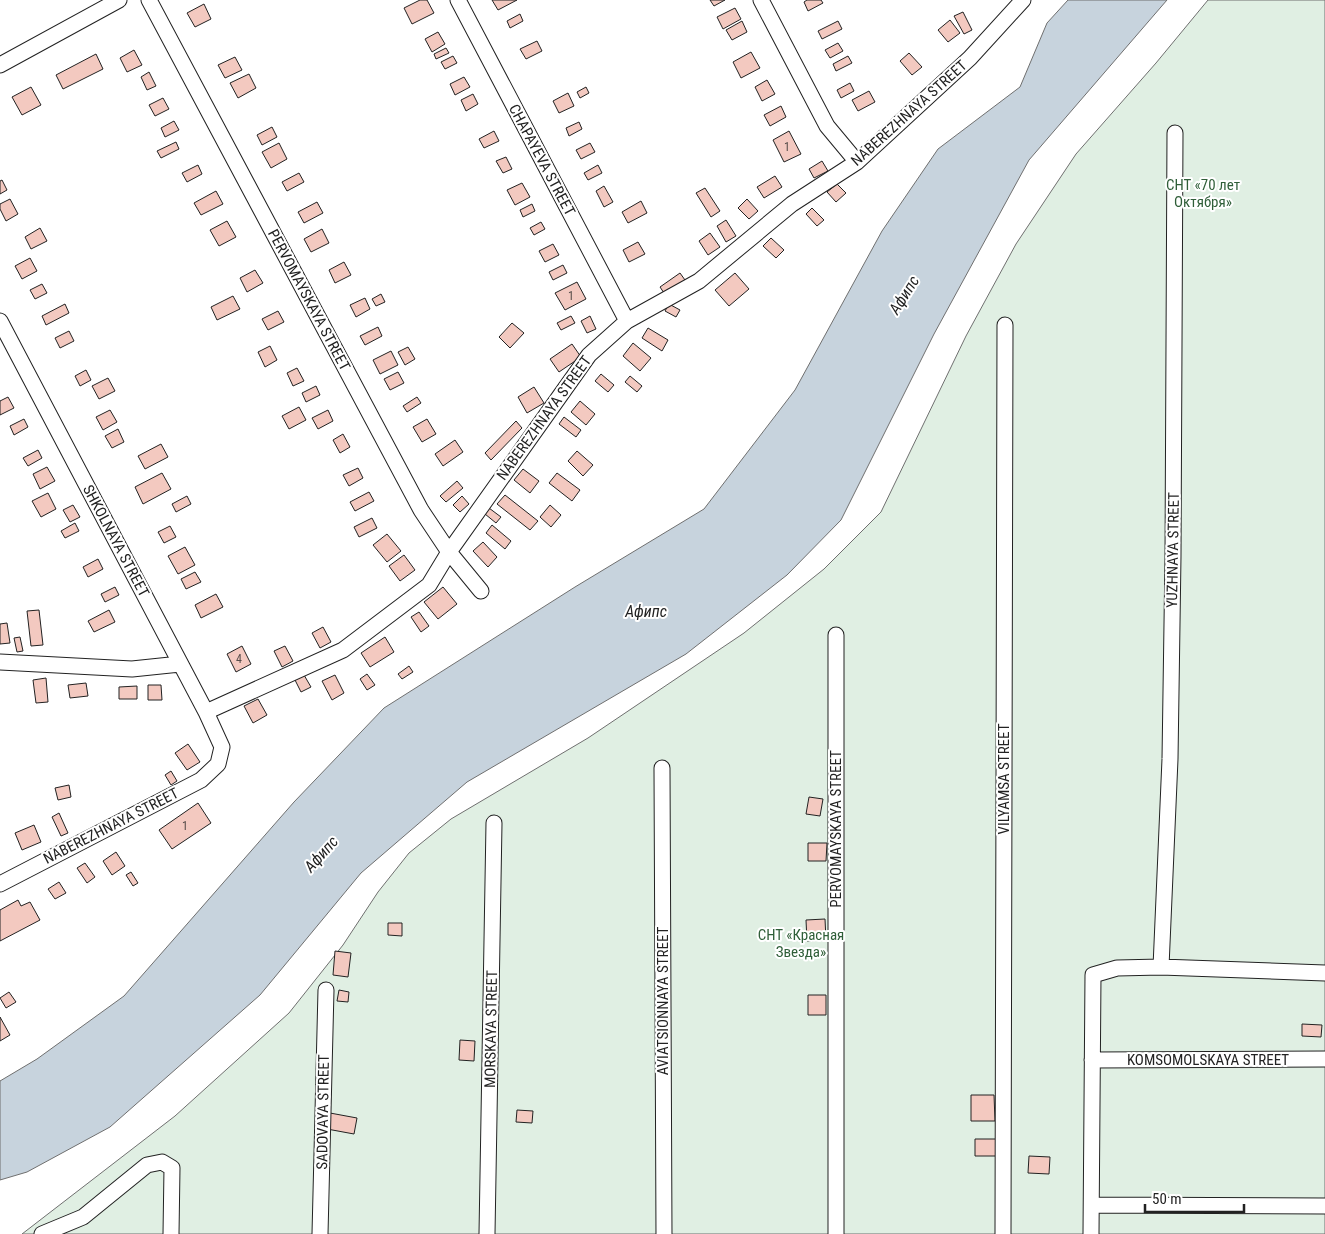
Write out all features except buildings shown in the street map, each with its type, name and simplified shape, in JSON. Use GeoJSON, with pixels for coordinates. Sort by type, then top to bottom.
{"type":"FeatureCollection","features":[{"type":"Feature","properties":{"kind":"street"},"geometry":{"type":"LineString","coordinates":[[0,65],[119,0]]}},
{"type":"Feature","properties":{"kind":"street","name":"PERVOMAYSKAYA STREET"},"geometry":{"type":"LineString","coordinates":[[149,0],[421,510],[449,552],[481,591]]}},
{"type":"Feature","properties":{"kind":"street","name":"CHAPAYEVA STREET"},"geometry":{"type":"LineString","coordinates":[[458,0],[627,321]]}},
{"type":"Feature","properties":{"kind":"street"},"geometry":{"type":"LineString","coordinates":[[761,0],[827,126],[857,162]]}},
{"type":"Feature","properties":{"kind":"street","name":"NABEREZHNAYA STREET"},"geometry":{"type":"LineString","coordinates":[[206,712],[343,650],[429,585],[449,552],[589,355],[627,321],[699,282],[792,204],[857,162],[970,58],[1023,0]]}},
{"type":"Feature","properties":{"kind":"street","name":"YUZHNAYA STREET"},"geometry":{"type":"LineString","coordinates":[[1161,967],[1170,759],[1175,133]]}},
{"type":"Feature","properties":{"kind":"street","name":"SHKOLNAYA STREET"},"geometry":{"type":"LineString","coordinates":[[0,321],[206,712],[222,747],[218,764]]}},
{"type":"Feature","properties":{"kind":"street","name":"VILYAMSA STREET"},"geometry":{"type":"LineString","coordinates":[[1003,1234],[1005,324]]}},
{"type":"Feature","properties":{"kind":"street","name":"PERVOMAYSKAYA STREET"},"geometry":{"type":"LineString","coordinates":[[836,635],[836,1234]]}},
{"type":"Feature","properties":{"kind":"street"},"geometry":{"type":"LineString","coordinates":[[0,662],[132,669],[180,664]]}},
{"type":"Feature","properties":{"kind":"street","name":"NABEREZHNAYA STREET"},"geometry":{"type":"LineString","coordinates":[[0,884],[201,780],[218,764]]}},
{"type":"Feature","properties":{"kind":"street","name":"AVIATSIONNAYA STREET"},"geometry":{"type":"LineString","coordinates":[[662,768],[664,1234]]}},
{"type":"Feature","properties":{"kind":"street","name":"MORSKAYA STREET"},"geometry":{"type":"LineString","coordinates":[[487,1234],[494,823]]}},
{"type":"Feature","properties":{"kind":"street"},"geometry":{"type":"LineString","coordinates":[[1091,1234],[1094,1205],[1093,975],[1117,968],[1161,967],[1325,973]]}},
{"type":"Feature","properties":{"kind":"street","name":"SADOVAYA STREET"},"geometry":{"type":"LineString","coordinates":[[320,1234],[326,990]]}},
{"type":"Feature","properties":{"kind":"street","name":"KOMSOMOLSKAYA STREET"},"geometry":{"type":"LineString","coordinates":[[1092,1060],[1325,1059]]}},
{"type":"Feature","properties":{"kind":"street"},"geometry":{"type":"LineString","coordinates":[[42,1234],[83,1217],[146,1165],[162,1162],[172,1168],[171,1234]]}},
{"type":"Feature","properties":{"kind":"street"},"geometry":{"type":"LineString","coordinates":[[1094,1205],[1325,1206]]}},
{"type":"Feature","properties":{"kind":"green space","name":"СНТ «Красная Звезда»"},"geometry":{"type":"Polygon","coordinates":[[[1208,0],[1325,0],[1325,1234],[22,1234],[175,1116],[289,1013],[343,945],[378,892],[409,853],[451,819],[588,738],[744,633],[824,569],[881,512],[966,336],[1016,244],[1076,154],[1156,63],[1208,0]]]}},
{"type":"Feature","properties":{"kind":"water","name":"Афипс"},"geometry":{"type":"Polygon","coordinates":[[[1068,0],[1167,0],[1029,160],[934,334],[841,520],[787,575],[686,654],[467,782],[361,873],[260,995],[110,1127],[27,1172],[0,1180],[0,1081],[37,1059],[124,996],[294,802],[384,708],[575,587],[704,509],[795,390],[882,231],[938,149],[1020,87],[1047,23],[1068,0]]]}},
{"type":"Feature","properties":{"kind":"park label","name":"СНТ «70 лет Октября»"},"geometry":{"type":"Point","coordinates":[1203,194]}}]}
